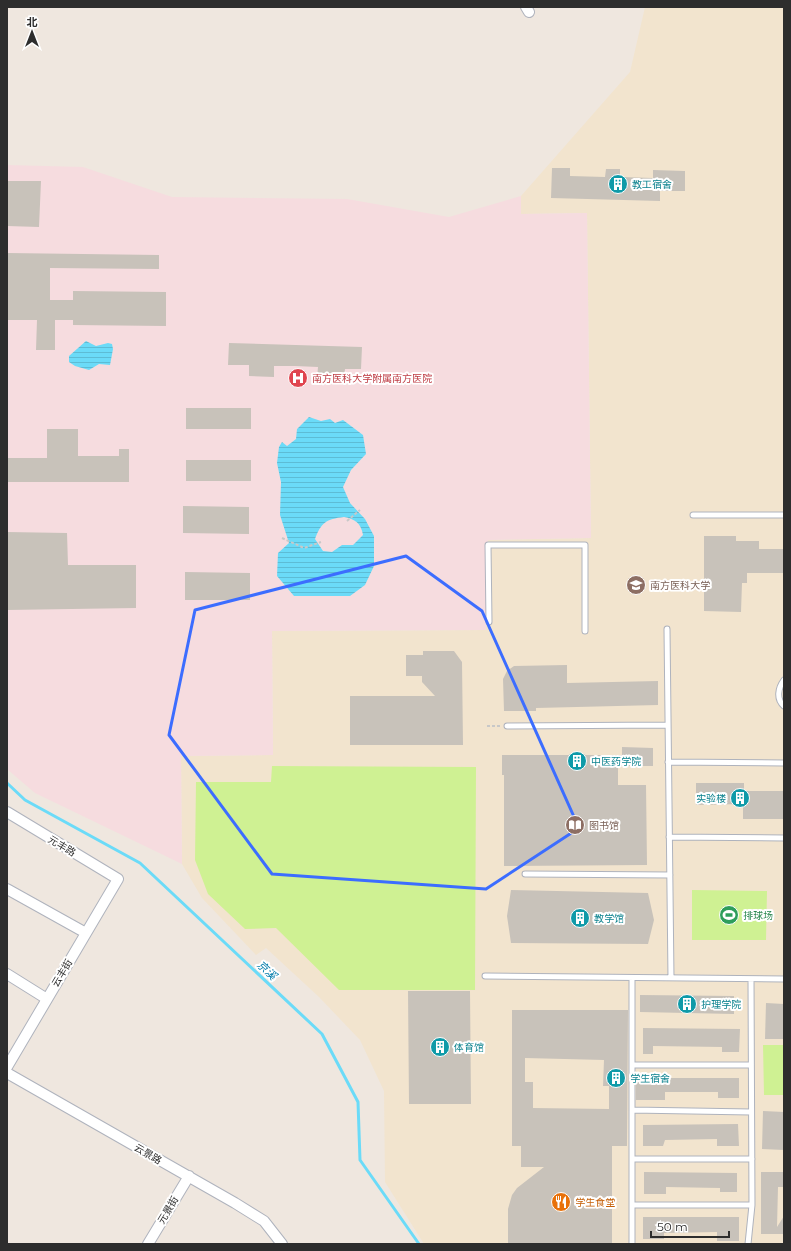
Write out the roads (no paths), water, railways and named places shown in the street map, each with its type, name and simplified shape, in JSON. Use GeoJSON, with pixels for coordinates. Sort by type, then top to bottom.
{"type":"FeatureCollection","features":[{"type":"Feature","properties":{"kind":"street","name":"元丰路"},"geometry":{"type":"LineString","coordinates":[[7,812],[118,879]]}},
{"type":"Feature","properties":{"kind":"street","name":"云丰街"},"geometry":{"type":"LineString","coordinates":[[7,1067],[118,879]]}},
{"type":"Feature","properties":{"kind":"street"},"geometry":{"type":"LineString","coordinates":[[7,889],[86,933]]}},
{"type":"Feature","properties":{"kind":"street"},"geometry":{"type":"LineString","coordinates":[[7,974],[47,999]]}},
{"type":"Feature","properties":{"kind":"street","name":"云景路"},"geometry":{"type":"LineString","coordinates":[[7,1073],[189,1176],[264,1221],[282,1244]]}},
{"type":"Feature","properties":{"kind":"street","name":"元景街"},"geometry":{"type":"LineString","coordinates":[[148,1244],[189,1176]]}},
{"type":"Feature","properties":{"kind":"lane"},"geometry":{"type":"LineString","coordinates":[[693,515],[784,515]]}},
{"type":"Feature","properties":{"kind":"lane"},"geometry":{"type":"LineString","coordinates":[[489,622],[488,545],[585,545],[586,631]]}},
{"type":"Feature","properties":{"kind":"lane"},"geometry":{"type":"LineString","coordinates":[[667,629],[671,978]]}},
{"type":"Feature","properties":{"kind":"lane"},"geometry":{"type":"LineString","coordinates":[[784,680],[780,684],[778,695],[780,703],[784,706]]}},
{"type":"Feature","properties":{"kind":"lane"},"geometry":{"type":"LineString","coordinates":[[507,726],[668,725]]}},
{"type":"Feature","properties":{"kind":"lane"},"geometry":{"type":"LineString","coordinates":[[668,762],[784,764]]}},
{"type":"Feature","properties":{"kind":"lane"},"geometry":{"type":"LineString","coordinates":[[669,836],[784,838]]}},
{"type":"Feature","properties":{"kind":"lane"},"geometry":{"type":"LineString","coordinates":[[526,874],[670,875]]}},
{"type":"Feature","properties":{"kind":"lane"},"geometry":{"type":"LineString","coordinates":[[485,976],[784,979]]}},
{"type":"Feature","properties":{"kind":"lane"},"geometry":{"type":"LineString","coordinates":[[632,978],[632,1244]]}},
{"type":"Feature","properties":{"kind":"lane"},"geometry":{"type":"LineString","coordinates":[[748,1244],[752,1205],[751,979]]}},
{"type":"Feature","properties":{"kind":"lane"},"geometry":{"type":"LineString","coordinates":[[632,1065],[751,1065]]}},
{"type":"Feature","properties":{"kind":"lane"},"geometry":{"type":"LineString","coordinates":[[632,1110],[751,1112]]}},
{"type":"Feature","properties":{"kind":"lane"},"geometry":{"type":"LineString","coordinates":[[632,1159],[752,1159]]}},
{"type":"Feature","properties":{"kind":"lane"},"geometry":{"type":"LineString","coordinates":[[632,1205],[752,1205]]}},
{"type":"Feature","properties":{"kind":"water"},"geometry":{"type":"Polygon","coordinates":[[[86,341],[96,346],[108,343],[112,344],[113,349],[110,365],[99,364],[89,370],[75,366],[69,362],[69,356],[86,341]]]}},
{"type":"Feature","properties":{"kind":"water"},"geometry":{"type":"Polygon","coordinates":[[[309,417],[321,421],[330,419],[335,423],[343,420],[363,435],[366,454],[351,470],[343,487],[350,503],[365,519],[374,536],[374,566],[365,585],[350,596],[294,596],[277,576],[278,553],[289,543],[280,515],[281,482],[277,463],[279,447],[282,442],[287,446],[296,439],[297,429],[309,417]],[[344,517],[333,519],[322,526],[315,539],[323,551],[332,552],[342,545],[353,545],[363,535],[361,527],[357,522],[344,517]]]}},
{"type":"Feature","properties":{"kind":"waterway","name":"京溪"},"geometry":{"type":"LineString","coordinates":[[7,783],[25,800],[140,863],[322,1034],[358,1102],[360,1160],[419,1244]]}},
{"type":"Feature","properties":{"kind":"place","name":"教工宿舍"},"geometry":{"type":"Point","coordinates":[618,184]}},
{"type":"Feature","properties":{"kind":"place","name":"南方医科大学附属南方医院"},"geometry":{"type":"Point","coordinates":[298,378]}},
{"type":"Feature","properties":{"kind":"place","name":"南方医科大学"},"geometry":{"type":"Point","coordinates":[636,585]}},
{"type":"Feature","properties":{"kind":"place","name":"中医药学院"},"geometry":{"type":"Point","coordinates":[577,761]}},
{"type":"Feature","properties":{"kind":"place","name":"实验楼"},"geometry":{"type":"Point","coordinates":[740,798]}},
{"type":"Feature","properties":{"kind":"place","name":"图书馆"},"geometry":{"type":"Point","coordinates":[575,825]}},
{"type":"Feature","properties":{"kind":"place","name":"排球场"},"geometry":{"type":"Point","coordinates":[729,915]}},
{"type":"Feature","properties":{"kind":"place","name":"教学馆"},"geometry":{"type":"Point","coordinates":[580,918]}},
{"type":"Feature","properties":{"kind":"place","name":"护理学院"},"geometry":{"type":"Point","coordinates":[687,1004]}},
{"type":"Feature","properties":{"kind":"place","name":"体育馆"},"geometry":{"type":"Point","coordinates":[440,1047]}},
{"type":"Feature","properties":{"kind":"place","name":"学生宿舍"},"geometry":{"type":"Point","coordinates":[616,1078]}},
{"type":"Feature","properties":{"kind":"place","name":"学生食堂"},"geometry":{"type":"Point","coordinates":[561,1202]}}]}
